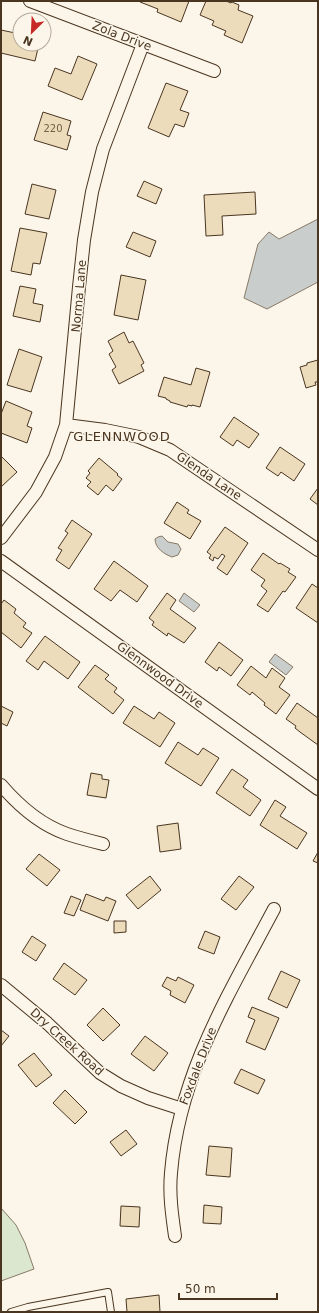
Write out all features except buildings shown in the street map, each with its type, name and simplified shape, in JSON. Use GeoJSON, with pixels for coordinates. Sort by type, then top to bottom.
{"type":"FeatureCollection","features":[{"type":"Feature","properties":{"kind":"street","name":"Zola Drive"},"geometry":{"type":"LineString","coordinates":[[30,1],[214,71]]}},
{"type":"Feature","properties":{"kind":"street","name":"Norma Lane"},"geometry":{"type":"LineString","coordinates":[[1,538],[36,492],[55,457],[66,425],[84,240],[92,192],[103,149],[143,44]]}},
{"type":"Feature","properties":{"kind":"street","name":"Glenda Lane"},"geometry":{"type":"LineString","coordinates":[[66,425],[139,436],[170,450],[318,550]]}},
{"type":"Feature","properties":{"kind":"street","name":"Glennwood Drive"},"geometry":{"type":"LineString","coordinates":[[1,561],[318,788]]}},
{"type":"Feature","properties":{"kind":"street"},"geometry":{"type":"LineString","coordinates":[[1,785],[12,798],[47,825],[66,833],[103,844]]}},
{"type":"Feature","properties":{"kind":"street","name":"Foxdale Drive"},"geometry":{"type":"LineString","coordinates":[[175,1236],[171,1212],[171,1174],[175,1143],[182,1109],[193,1072],[207,1036],[274,909]]}},
{"type":"Feature","properties":{"kind":"street","name":"Dry Creek Road"},"geometry":{"type":"LineString","coordinates":[[1,985],[47,1023],[100,1073],[121,1086],[148,1098],[182,1109]]}},
{"type":"Feature","properties":{"kind":"lane"},"geometry":{"type":"LineString","coordinates":[[11,1312],[28,1307],[108,1292],[111,1312]]}},
{"type":"Feature","properties":{"kind":"green space"},"geometry":{"type":"Polygon","coordinates":[[[1,1208],[16,1225],[25,1243],[34,1269],[1,1281],[1,1208]]]}},
{"type":"Feature","properties":{"kind":"shaded area"},"geometry":{"type":"Polygon","coordinates":[[[318,219],[318,282],[267,309],[244,298],[258,244],[269,232],[279,239],[318,219]]]}},
{"type":"Feature","properties":{"kind":"shaded area"},"geometry":{"type":"Polygon","coordinates":[[[162,536],[168,542],[178,544],[181,549],[178,555],[172,557],[158,548],[155,539],[162,536]]]}},
{"type":"Feature","properties":{"kind":"shaded area"},"geometry":{"type":"Polygon","coordinates":[[[184,593],[200,605],[194,612],[179,601],[184,593]]]}},
{"type":"Feature","properties":{"kind":"shaded area"},"geometry":{"type":"Polygon","coordinates":[[[275,654],[293,667],[286,675],[269,662],[275,654]]]}},
{"type":"Feature","properties":{"kind":"district","name":"GLENNWOOD"},"geometry":{"type":"Point","coordinates":[122,436]}}]}
